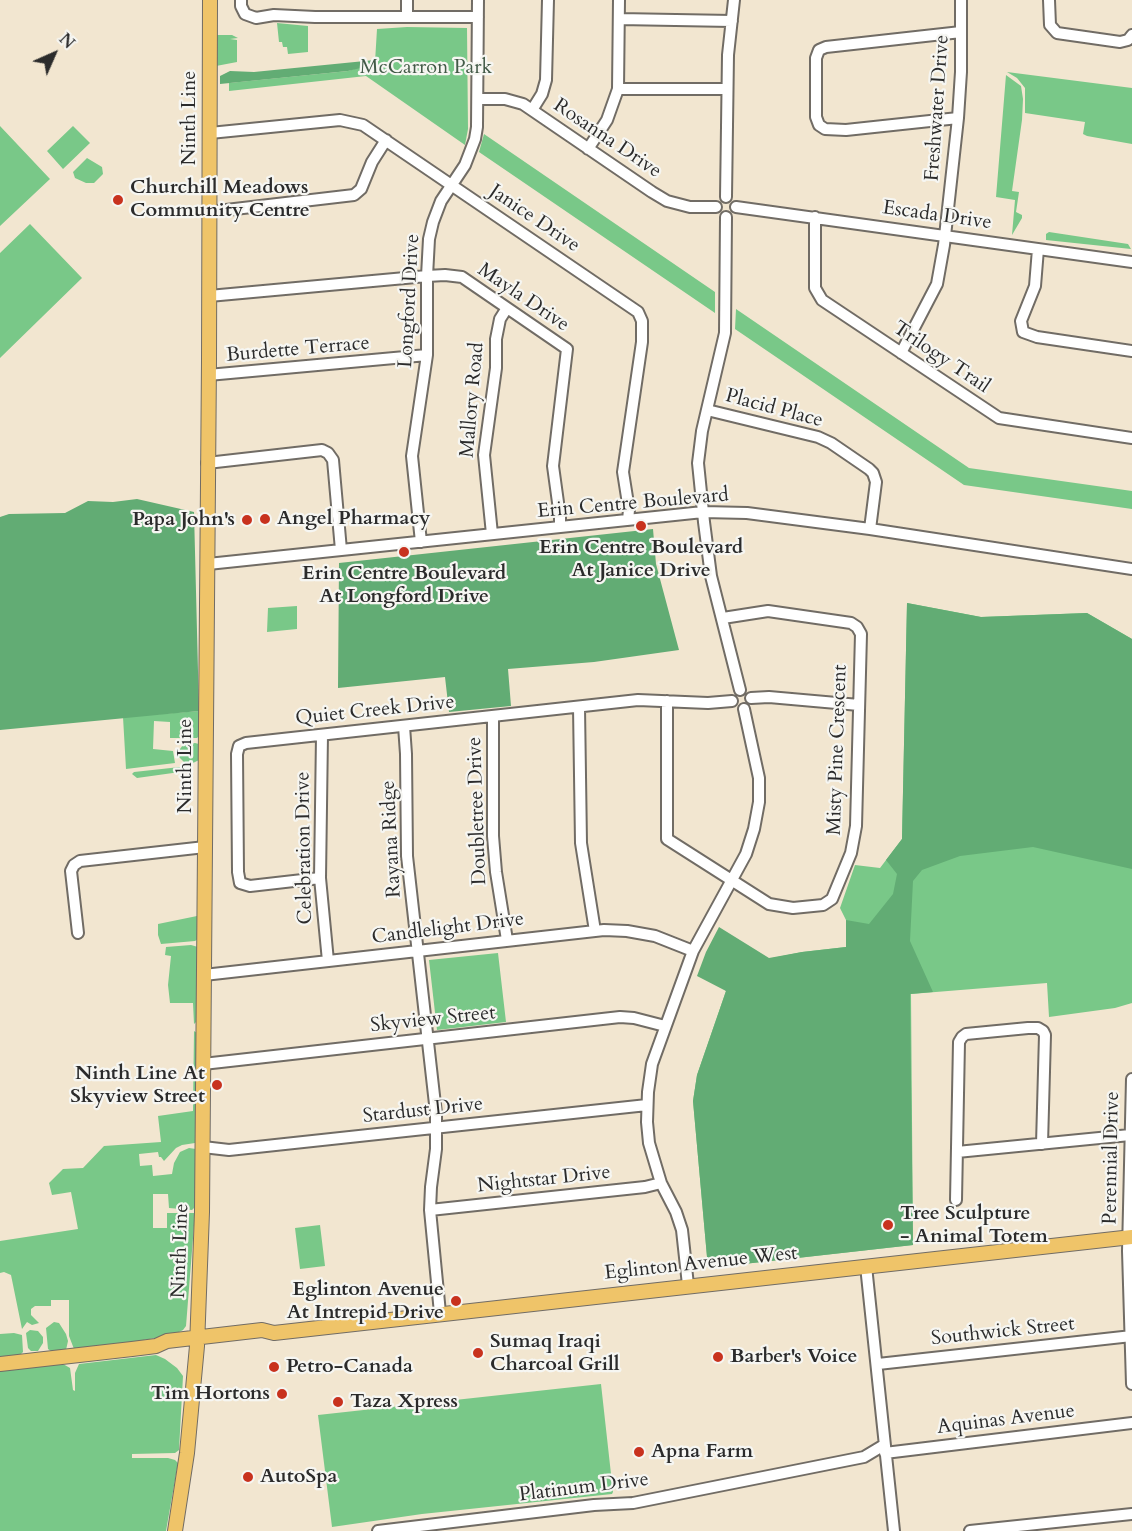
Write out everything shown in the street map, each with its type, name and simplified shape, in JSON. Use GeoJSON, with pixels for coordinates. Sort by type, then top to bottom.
{"type":"FeatureCollection","features":[{"type":"Feature","properties":{"kind":"main road","name":"Ninth Line"},"geometry":{"type":"LineString","coordinates":[[175,1531],[187,1453],[197,1342],[203,1147],[210,0]]}},
{"type":"Feature","properties":{"kind":"main road","name":"Eglinton Avenue West"},"geometry":{"type":"LineString","coordinates":[[0,1364],[156,1346],[167,1341],[197,1342],[262,1330],[274,1333],[1130,1237]]}},
{"type":"Feature","properties":{"kind":"street"},"geometry":{"type":"LineString","coordinates":[[241,0],[245,14],[256,18],[274,15],[478,17]]}},
{"type":"Feature","properties":{"kind":"street"},"geometry":{"type":"LineString","coordinates":[[407,0],[407,16]]}},
{"type":"Feature","properties":{"kind":"street","name":"Longford Drive"},"geometry":{"type":"LineString","coordinates":[[421,542],[412,456],[428,356],[429,239],[441,201],[465,165],[475,140],[478,99],[478,0]]}},
{"type":"Feature","properties":{"kind":"street"},"geometry":{"type":"LineString","coordinates":[[532,110],[542,94],[546,80],[548,0]]}},
{"type":"Feature","properties":{"kind":"street"},"geometry":{"type":"LineString","coordinates":[[588,148],[607,120],[618,89],[619,0]]}},
{"type":"Feature","properties":{"kind":"street"},"geometry":{"type":"LineString","coordinates":[[726,197],[728,55],[734,0]]}},
{"type":"Feature","properties":{"kind":"street","name":"Freshwater Drive"},"geometry":{"type":"LineString","coordinates":[[901,353],[937,284],[945,236],[958,118],[962,32],[961,0]]}},
{"type":"Feature","properties":{"kind":"street"},"geometry":{"type":"LineString","coordinates":[[1049,0],[1050,26],[1062,35],[1120,42],[1132,36]]}},
{"type":"Feature","properties":{"kind":"street"},"geometry":{"type":"LineString","coordinates":[[619,19],[732,21]]}},
{"type":"Feature","properties":{"kind":"street"},"geometry":{"type":"LineString","coordinates":[[958,118],[846,130],[825,129],[818,123],[816,117],[816,58],[819,50],[826,47],[962,32]]}},
{"type":"Feature","properties":{"kind":"street"},"geometry":{"type":"LineString","coordinates":[[618,89],[728,89]]}},
{"type":"Feature","properties":{"kind":"street","name":"Rosanna Drive"},"geometry":{"type":"LineString","coordinates":[[478,99],[510,100],[532,110],[667,201],[690,207],[716,207]]}},
{"type":"Feature","properties":{"kind":"street","name":"Janice Drive"},"geometry":{"type":"LineString","coordinates":[[210,134],[340,120],[363,125],[638,312],[642,321],[642,342],[623,472],[629,510],[628,520]]}},
{"type":"Feature","properties":{"kind":"street"},"geometry":{"type":"LineString","coordinates":[[209,212],[354,195],[361,189],[372,162],[387,140]]}},
{"type":"Feature","properties":{"kind":"street"},"geometry":{"type":"LineString","coordinates":[[726,197],[733,200],[736,207],[734,213],[726,217],[719,214],[716,207],[719,200],[726,197]]}},
{"type":"Feature","properties":{"kind":"street","name":"Escada Drive"},"geometry":{"type":"LineString","coordinates":[[736,207],[1132,262]]}},
{"type":"Feature","properties":{"kind":"street"},"geometry":{"type":"LineString","coordinates":[[726,217],[725,333],[707,410],[698,463],[711,576],[740,690]]}},
{"type":"Feature","properties":{"kind":"street","name":"Trilogy Trail"},"geometry":{"type":"LineString","coordinates":[[815,217],[815,288],[818,296],[999,418],[1132,438]]}},
{"type":"Feature","properties":{"kind":"street"},"geometry":{"type":"LineString","coordinates":[[1038,249],[1033,292],[1021,321],[1023,332],[1037,337],[1132,351]]}},
{"type":"Feature","properties":{"kind":"street","name":"Mayla Drive"},"geometry":{"type":"LineString","coordinates":[[208,296],[427,276],[462,277],[567,349],[553,466],[560,527]]}},
{"type":"Feature","properties":{"kind":"street","name":"Mallory Road"},"geometry":{"type":"LineString","coordinates":[[492,534],[484,455],[496,368],[496,339],[500,319],[507,308]]}},
{"type":"Feature","properties":{"kind":"street","name":"Burdette Terrace"},"geometry":{"type":"LineString","coordinates":[[208,375],[428,356]]}},
{"type":"Feature","properties":{"kind":"street","name":"Placid Place"},"geometry":{"type":"LineString","coordinates":[[707,410],[818,437],[831,443],[869,469],[876,482],[870,529]]}},
{"type":"Feature","properties":{"kind":"street"},"geometry":{"type":"LineString","coordinates":[[207,463],[322,450],[328,453],[333,460],[341,550]]}},
{"type":"Feature","properties":{"kind":"street","name":"Erin Centre Boulevard"},"geometry":{"type":"LineString","coordinates":[[208,564],[703,512],[747,513],[870,529],[1132,569]]}},
{"type":"Feature","properties":{"kind":"street","name":"Misty Pine Crescent"},"geometry":{"type":"LineString","coordinates":[[667,701],[667,839],[758,899],[779,907],[823,905],[832,899],[851,853],[854,839],[861,634],[851,623],[768,611],[723,618]]}},
{"type":"Feature","properties":{"kind":"street"},"geometry":{"type":"LineString","coordinates":[[740,690],[753,698],[769,697],[859,705]]}},
{"type":"Feature","properties":{"kind":"street"},"geometry":{"type":"LineString","coordinates":[[740,690],[733,694],[732,701],[735,707],[744,709]]}},
{"type":"Feature","properties":{"kind":"street"},"geometry":{"type":"LineString","coordinates":[[744,709],[753,698]]}},
{"type":"Feature","properties":{"kind":"street","name":"Quiet Creek Drive"},"geometry":{"type":"LineString","coordinates":[[320,878],[250,886],[240,883],[237,754],[239,746],[246,743],[638,700],[708,704],[732,701]]}},
{"type":"Feature","properties":{"kind":"street"},"geometry":{"type":"LineString","coordinates":[[579,707],[581,843],[595,931]]}},
{"type":"Feature","properties":{"kind":"street"},"geometry":{"type":"LineString","coordinates":[[688,1285],[682,1230],[676,1212],[661,1183],[650,1143],[647,1105],[652,1064],[693,951],[751,841],[759,802],[759,778],[744,709]]}},
{"type":"Feature","properties":{"kind":"street","name":"Doubletree Drive"},"geometry":{"type":"LineString","coordinates":[[493,716],[493,836],[496,873],[507,940]]}},
{"type":"Feature","properties":{"kind":"street","name":"Rayana Ridge"},"geometry":{"type":"LineString","coordinates":[[404,726],[407,856],[436,1128],[430,1210],[440,1313]]}},
{"type":"Feature","properties":{"kind":"street","name":"Celebration Drive"},"geometry":{"type":"LineString","coordinates":[[322,735],[320,878],[328,960]]}},
{"type":"Feature","properties":{"kind":"street"},"geometry":{"type":"LineString","coordinates":[[78,933],[71,871],[74,865],[80,861],[205,847]]}},
{"type":"Feature","properties":{"kind":"street","name":"Candlelight Drive"},"geometry":{"type":"LineString","coordinates":[[204,975],[612,930],[642,933],[693,951]]}},
{"type":"Feature","properties":{"kind":"street","name":"Skyview Street"},"geometry":{"type":"LineString","coordinates":[[203,1064],[620,1017],[634,1017],[665,1026]]}},
{"type":"Feature","properties":{"kind":"street"},"geometry":{"type":"LineString","coordinates":[[956,1200],[959,1042],[962,1037],[1028,1028],[1038,1028],[1043,1031],[1045,1035],[1042,1144]]}},
{"type":"Feature","properties":{"kind":"street","name":"Perennial Drive"},"geometry":{"type":"LineString","coordinates":[[1132,1079],[1130,1135],[1132,1384]]}},
{"type":"Feature","properties":{"kind":"street","name":"Stardust Drive"},"geometry":{"type":"LineString","coordinates":[[203,1147],[229,1150],[647,1105]]}},
{"type":"Feature","properties":{"kind":"street"},"geometry":{"type":"LineString","coordinates":[[957,1152],[1130,1135]]}},
{"type":"Feature","properties":{"kind":"street","name":"Nightstar Drive"},"geometry":{"type":"LineString","coordinates":[[430,1210],[645,1187],[661,1183]]}},
{"type":"Feature","properties":{"kind":"street"},"geometry":{"type":"LineString","coordinates":[[866,1266],[894,1531]]}},
{"type":"Feature","properties":{"kind":"street","name":"Southwick Street"},"geometry":{"type":"LineString","coordinates":[[878,1364],[1131,1336]]}},
{"type":"Feature","properties":{"kind":"street","name":"Aquinas Avenue"},"geometry":{"type":"LineString","coordinates":[[885,1453],[1132,1423]]}},
{"type":"Feature","properties":{"kind":"street","name":"Platinum Drive"},"geometry":{"type":"LineString","coordinates":[[864,1457],[885,1453]]}},
{"type":"Feature","properties":{"kind":"street","name":"Platinum Drive"},"geometry":{"type":"LineString","coordinates":[[378,1531],[594,1505],[633,1503],[885,1453]]}},
{"type":"Feature","properties":{"kind":"street"},"geometry":{"type":"LineString","coordinates":[[970,1531],[1132,1514]]}},
{"type":"Feature","properties":{"kind":"green space"},"geometry":{"type":"Polygon","coordinates":[[[277,23],[308,26],[308,52],[288,54],[287,47],[283,47],[282,42],[279,42],[277,23]]]}},
{"type":"Feature","properties":{"kind":"green space","name":"McCarron Park"},"geometry":{"type":"Polygon","coordinates":[[[467,28],[468,129],[465,145],[366,76],[229,91],[229,83],[348,71],[375,62],[377,29],[467,28]]]}},
{"type":"Feature","properties":{"kind":"green space"},"geometry":{"type":"Polygon","coordinates":[[[216,35],[232,35],[238,38],[230,39],[237,40],[237,62],[216,66],[216,35]]]}},
{"type":"Feature","properties":{"kind":"green space"},"geometry":{"type":"Polygon","coordinates":[[[375,60],[375,63],[369,66],[348,71],[220,84],[220,76],[230,71],[254,72],[375,60]]]}},
{"type":"Feature","properties":{"kind":"green space"},"geometry":{"type":"Polygon","coordinates":[[[1007,72],[1132,88],[1132,144],[1087,136],[1083,134],[1085,122],[1025,113],[1025,88],[1017,78],[1007,72]]]}},
{"type":"Feature","properties":{"kind":"green space"},"geometry":{"type":"Polygon","coordinates":[[[1006,75],[1021,86],[1023,99],[1012,191],[1019,192],[1016,212],[1022,215],[1022,218],[1012,235],[1015,200],[996,197],[1006,75]]]}},
{"type":"Feature","properties":{"kind":"green space"},"geometry":{"type":"Polygon","coordinates":[[[0,126],[50,179],[0,226],[0,126]]]}},
{"type":"Feature","properties":{"kind":"green space"},"geometry":{"type":"Polygon","coordinates":[[[73,126],[90,143],[63,169],[47,151],[73,126]]]}},
{"type":"Feature","properties":{"kind":"green space"},"geometry":{"type":"Polygon","coordinates":[[[484,134],[715,292],[715,313],[479,152],[484,134]]]}},
{"type":"Feature","properties":{"kind":"green space"},"geometry":{"type":"Polygon","coordinates":[[[87,158],[102,167],[103,174],[94,183],[86,183],[75,178],[73,172],[87,158]]]}},
{"type":"Feature","properties":{"kind":"green space"},"geometry":{"type":"Polygon","coordinates":[[[30,224],[82,278],[0,358],[0,253],[30,224]]]}},
{"type":"Feature","properties":{"kind":"green space"},"geometry":{"type":"Polygon","coordinates":[[[1049,232],[1128,244],[1131,249],[1046,240],[1046,234],[1049,232]]]}},
{"type":"Feature","properties":{"kind":"green space"},"geometry":{"type":"Polygon","coordinates":[[[736,309],[969,468],[1132,491],[1132,509],[964,485],[735,329],[736,309]]]}},
{"type":"Feature","properties":{"kind":"green space"},"geometry":{"type":"Polygon","coordinates":[[[137,499],[194,512],[199,711],[0,730],[0,517],[9,514],[65,513],[88,501],[113,502],[137,499]]]}},
{"type":"Feature","properties":{"kind":"green space"},"geometry":{"type":"Polygon","coordinates":[[[653,529],[656,564],[679,650],[594,662],[508,669],[511,706],[449,712],[445,677],[338,688],[339,563],[653,529]]]}},
{"type":"Feature","properties":{"kind":"green space"},"geometry":{"type":"Polygon","coordinates":[[[907,603],[981,617],[1087,613],[1132,639],[1132,1003],[1115,1008],[1049,1017],[1047,983],[911,994],[913,1245],[708,1268],[693,1101],[697,1075],[726,991],[708,971],[802,952],[846,947],[846,920],[840,908],[855,865],[880,868],[902,839],[907,603]]]}},
{"type":"Feature","properties":{"kind":"green space"},"geometry":{"type":"Polygon","coordinates":[[[907,603],[981,617],[1087,613],[1132,639],[1132,869],[1033,847],[960,856],[922,870],[913,881],[910,941],[933,992],[910,994],[913,1245],[708,1268],[693,1101],[697,1075],[726,991],[697,976],[719,927],[769,958],[846,947],[846,920],[869,924],[893,894],[897,874],[886,860],[902,839],[907,603]]]}},
{"type":"Feature","properties":{"kind":"green space"},"geometry":{"type":"Polygon","coordinates":[[[297,606],[297,629],[267,632],[268,608],[297,606]]]}},
{"type":"Feature","properties":{"kind":"green space"},"geometry":{"type":"Polygon","coordinates":[[[199,711],[200,735],[197,738],[170,738],[170,722],[154,721],[153,749],[173,751],[175,763],[126,769],[123,717],[199,711]]]}},
{"type":"Feature","properties":{"kind":"green space"},"geometry":{"type":"Polygon","coordinates":[[[199,744],[199,760],[193,763],[184,762],[179,757],[180,749],[183,745],[199,744]]]}},
{"type":"Feature","properties":{"kind":"green space"},"geometry":{"type":"Polygon","coordinates":[[[186,767],[180,772],[137,778],[132,774],[134,772],[186,767]]]}},
{"type":"Feature","properties":{"kind":"green space"},"geometry":{"type":"Polygon","coordinates":[[[197,916],[198,939],[161,944],[158,924],[197,916]]]}},
{"type":"Feature","properties":{"kind":"green space"},"geometry":{"type":"Polygon","coordinates":[[[191,945],[198,947],[197,1021],[194,1024],[193,1003],[170,1003],[168,985],[171,956],[165,955],[166,947],[191,945]]]}},
{"type":"Feature","properties":{"kind":"green space"},"geometry":{"type":"Polygon","coordinates":[[[498,953],[506,1022],[437,1030],[429,960],[498,953]]]}},
{"type":"Feature","properties":{"kind":"green space"},"geometry":{"type":"Polygon","coordinates":[[[194,1031],[197,1033],[195,1143],[176,1148],[164,1161],[159,1157],[158,1152],[139,1154],[140,1166],[152,1165],[153,1176],[172,1174],[174,1163],[180,1152],[189,1148],[196,1149],[195,1207],[192,1210],[169,1208],[168,1194],[153,1194],[153,1228],[167,1228],[167,1213],[195,1213],[186,1326],[173,1335],[74,1349],[69,1336],[69,1300],[51,1300],[51,1306],[35,1306],[31,1309],[31,1315],[39,1323],[32,1325],[27,1322],[22,1329],[11,1275],[0,1273],[0,1241],[78,1229],[71,1192],[52,1195],[49,1183],[63,1169],[83,1168],[104,1146],[161,1142],[158,1116],[193,1111],[194,1031]]]}},
{"type":"Feature","properties":{"kind":"green space"},"geometry":{"type":"Polygon","coordinates":[[[320,1225],[325,1266],[300,1269],[295,1228],[320,1225]]]}},
{"type":"Feature","properties":{"kind":"green space"},"geometry":{"type":"Polygon","coordinates":[[[54,1322],[59,1323],[66,1334],[68,1341],[66,1350],[51,1351],[48,1349],[46,1328],[54,1322]]]}},
{"type":"Feature","properties":{"kind":"green space"},"geometry":{"type":"Polygon","coordinates":[[[30,1330],[38,1331],[43,1337],[43,1343],[38,1351],[31,1351],[28,1348],[26,1333],[30,1330]]]}},
{"type":"Feature","properties":{"kind":"green space"},"geometry":{"type":"Polygon","coordinates":[[[0,1334],[22,1335],[23,1352],[20,1355],[0,1357],[0,1334]]]}},
{"type":"Feature","properties":{"kind":"green space"},"geometry":{"type":"Polygon","coordinates":[[[156,1355],[177,1368],[183,1376],[179,1450],[175,1453],[132,1454],[132,1458],[168,1458],[178,1463],[166,1531],[0,1531],[0,1370],[63,1364],[70,1368],[75,1391],[75,1373],[79,1364],[156,1355]]]}},
{"type":"Feature","properties":{"kind":"green space"},"geometry":{"type":"Polygon","coordinates":[[[601,1384],[612,1494],[422,1514],[332,1527],[318,1415],[601,1384]]]}},
{"type":"Feature","properties":{"kind":"place","name":"Churchill Meadows Community Centre"},"geometry":{"type":"Point","coordinates":[118,200]}},
{"type":"Feature","properties":{"kind":"place","name":"Angel Pharmacy"},"geometry":{"type":"Point","coordinates":[265,519]}},
{"type":"Feature","properties":{"kind":"place","name":"Papa John's"},"geometry":{"type":"Point","coordinates":[247,520]}},
{"type":"Feature","properties":{"kind":"place","name":"Erin Centre Boulevard At Janice Drive"},"geometry":{"type":"Point","coordinates":[641,526]}},
{"type":"Feature","properties":{"kind":"place","name":"Erin Centre Boulevard At Longford Drive"},"geometry":{"type":"Point","coordinates":[404,552]}},
{"type":"Feature","properties":{"kind":"place","name":"Ninth Line At Skyview Street"},"geometry":{"type":"Point","coordinates":[217,1085]}},
{"type":"Feature","properties":{"kind":"place","name":"Tree Sculpture - Animal Totem"},"geometry":{"type":"Point","coordinates":[888,1225]}},
{"type":"Feature","properties":{"kind":"place","name":"Eglinton Avenue At Intrepid Drive"},"geometry":{"type":"Point","coordinates":[456,1301]}},
{"type":"Feature","properties":{"kind":"place","name":"Sumaq Iraqi Charcoal Grill"},"geometry":{"type":"Point","coordinates":[478,1353]}},
{"type":"Feature","properties":{"kind":"place","name":"Barber's Voice"},"geometry":{"type":"Point","coordinates":[718,1357]}},
{"type":"Feature","properties":{"kind":"place","name":"Petro-Canada"},"geometry":{"type":"Point","coordinates":[274,1367]}},
{"type":"Feature","properties":{"kind":"place","name":"Tim Hortons"},"geometry":{"type":"Point","coordinates":[282,1394]}},
{"type":"Feature","properties":{"kind":"place","name":"Taza Xpress"},"geometry":{"type":"Point","coordinates":[338,1402]}},
{"type":"Feature","properties":{"kind":"place","name":"Apna Farm"},"geometry":{"type":"Point","coordinates":[639,1452]}},
{"type":"Feature","properties":{"kind":"place","name":"AutoSpa"},"geometry":{"type":"Point","coordinates":[248,1477]}}]}
